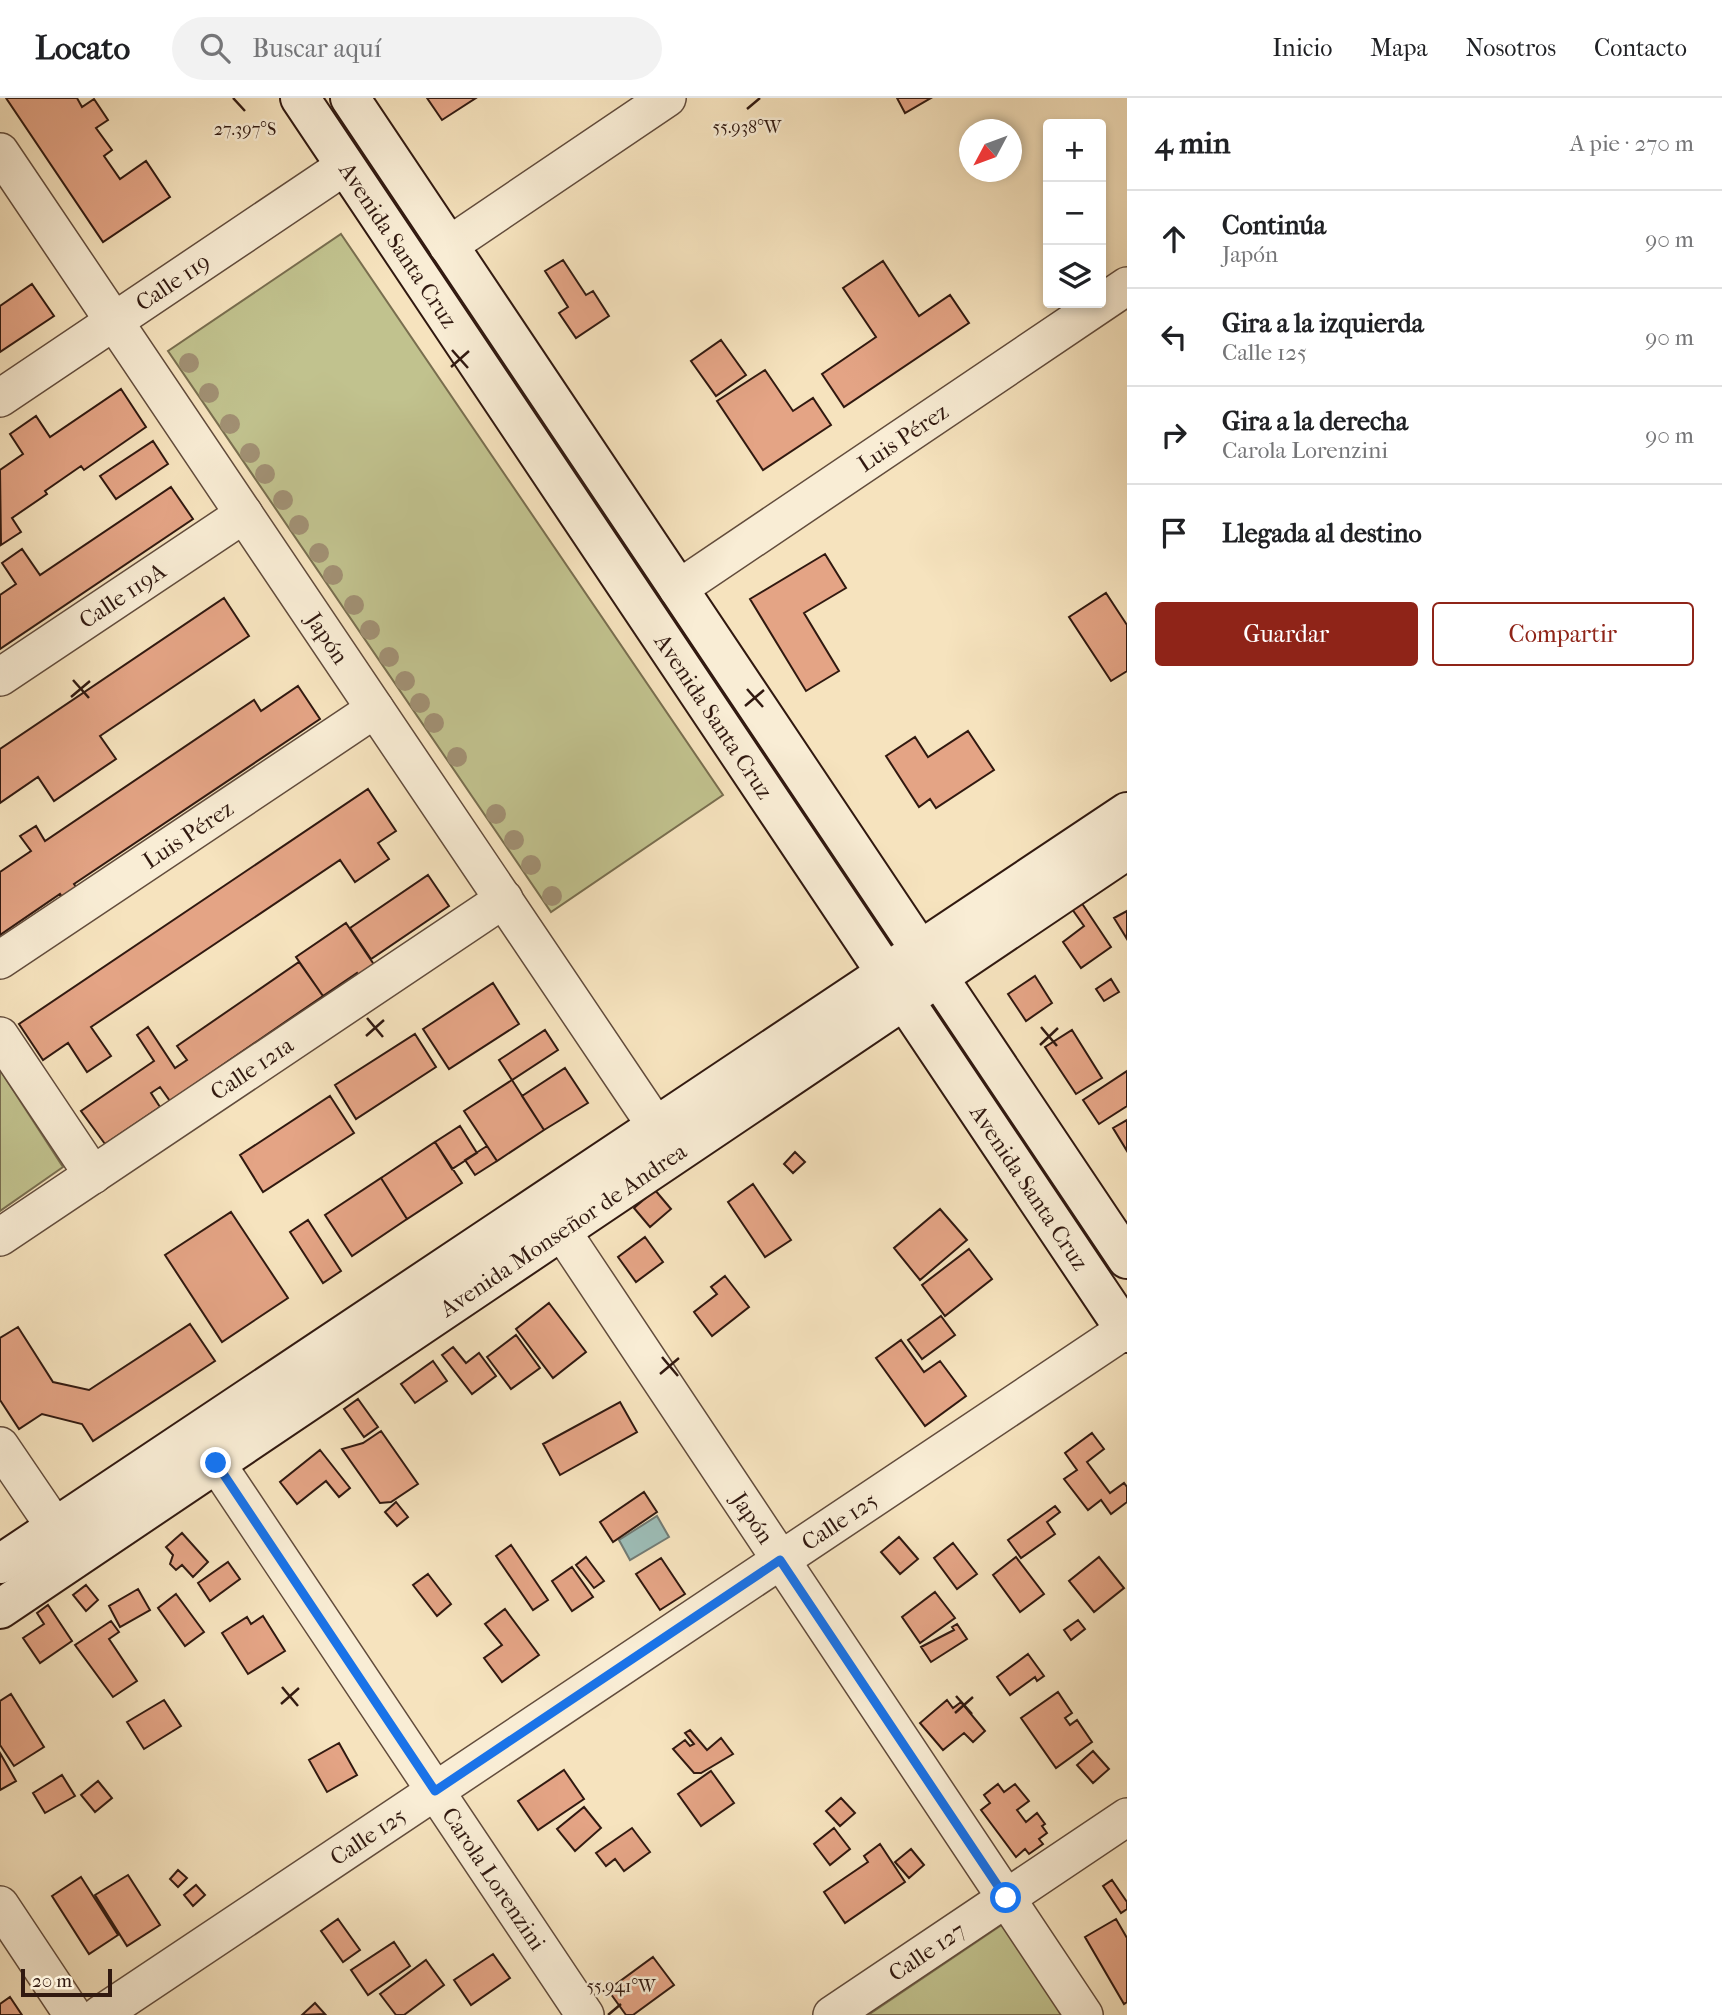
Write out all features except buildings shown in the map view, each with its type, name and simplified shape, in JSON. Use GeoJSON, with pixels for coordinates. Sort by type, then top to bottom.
{"type":"FeatureCollection","features":[{"type":"Feature","properties":{"kind":"main road","name":"Avenida Santa Cruz"},"geometry":{"type":"LineString","coordinates":[[300,98],[1126,1331]]}},
{"type":"Feature","properties":{"kind":"main road","name":"Avenida Santa Cruz"},"geometry":{"type":"LineString","coordinates":[[350,98],[1127,1259]]}},
{"type":"Feature","properties":{"kind":"main road","name":"Avenida Monseñor de Andrea"},"geometry":{"type":"LineString","coordinates":[[0,1609],[561,1230],[929,963],[1127,812]]}},
{"type":"Feature","properties":{"kind":"main road","name":"Avenida Monseñor de Andrea"},"geometry":{"type":"LineString","coordinates":[[929,963],[1127,850]]}},
{"type":"Feature","properties":{"kind":"main road","name":"Avenida Monseñor de Andrea"},"geometry":{"type":"LineString","coordinates":[[0,1564],[656,1126],[895,986]]}},
{"type":"Feature","properties":{"kind":"street"},"geometry":{"type":"LineString","coordinates":[[448,246],[667,98]]}},
{"type":"Feature","properties":{"kind":"street","name":"Japón"},"geometry":{"type":"LineString","coordinates":[[0,152],[656,1126]]}},
{"type":"Feature","properties":{"kind":"street","name":"Calle 119"},"geometry":{"type":"LineString","coordinates":[[0,398],[345,166]]}},
{"type":"Feature","properties":{"kind":"street","name":"Luis Pérez"},"geometry":{"type":"LineString","coordinates":[[678,589],[1127,286]]}},
{"type":"Feature","properties":{"kind":"street","name":"Calle 119A"},"geometry":{"type":"LineString","coordinates":[[0,677],[244,514]]}},
{"type":"Feature","properties":{"kind":"street","name":"Luis Pérez"},"geometry":{"type":"LineString","coordinates":[[0,960],[375,709]]}},
{"type":"Feature","properties":{"kind":"street","name":"Calle 121a"},"geometry":{"type":"LineString","coordinates":[[0,1237],[503,900]]}},
{"type":"Feature","properties":{"kind":"street"},"geometry":{"type":"LineString","coordinates":[[0,1036],[93,1175]]}},
{"type":"Feature","properties":{"kind":"street","name":"Japón"},"geometry":{"type":"LineString","coordinates":[[561,1230],[1084,2015]]}},
{"type":"Feature","properties":{"kind":"street","name":"Calle 125"},"geometry":{"type":"LineString","coordinates":[[100,2015],[1126,1331]]}},
{"type":"Feature","properties":{"kind":"street"},"geometry":{"type":"LineString","coordinates":[[0,1446],[55,1527]]}},
{"type":"Feature","properties":{"kind":"street","name":"Carola Lorenzini"},"geometry":{"type":"LineString","coordinates":[[216,1463],[584,2015]]}},
{"type":"Feature","properties":{"kind":"street","name":"Calle 127"},"geometry":{"type":"LineString","coordinates":[[832,2015],[1127,1817]]}},
{"type":"Feature","properties":{"kind":"street"},"geometry":{"type":"LineString","coordinates":[[0,1905],[73,2015]]}},
{"type":"Feature","properties":{"kind":"green space"},"geometry":{"type":"Polygon","coordinates":[[[341,234],[723,795],[551,912],[168,351],[341,234]]]}},
{"type":"Feature","properties":{"kind":"green space"},"geometry":{"type":"Polygon","coordinates":[[[0,1070],[63,1167],[0,1211],[0,1070]]]}},
{"type":"Feature","properties":{"kind":"green space"},"geometry":{"type":"Polygon","coordinates":[[[1006,1922],[1069,2015],[868,2015],[1006,1922]]]}},
{"type":"Feature","properties":{"kind":"water"},"geometry":{"type":"Polygon","coordinates":[[[657,1516],[669,1537],[630,1560],[619,1540],[657,1516]]]}},
{"type":"Feature","properties":{"kind":"route"},"geometry":{"type":"LineString","coordinates":[[216,1463],[435,1791],[780,1560],[1006,1898]]}}]}
